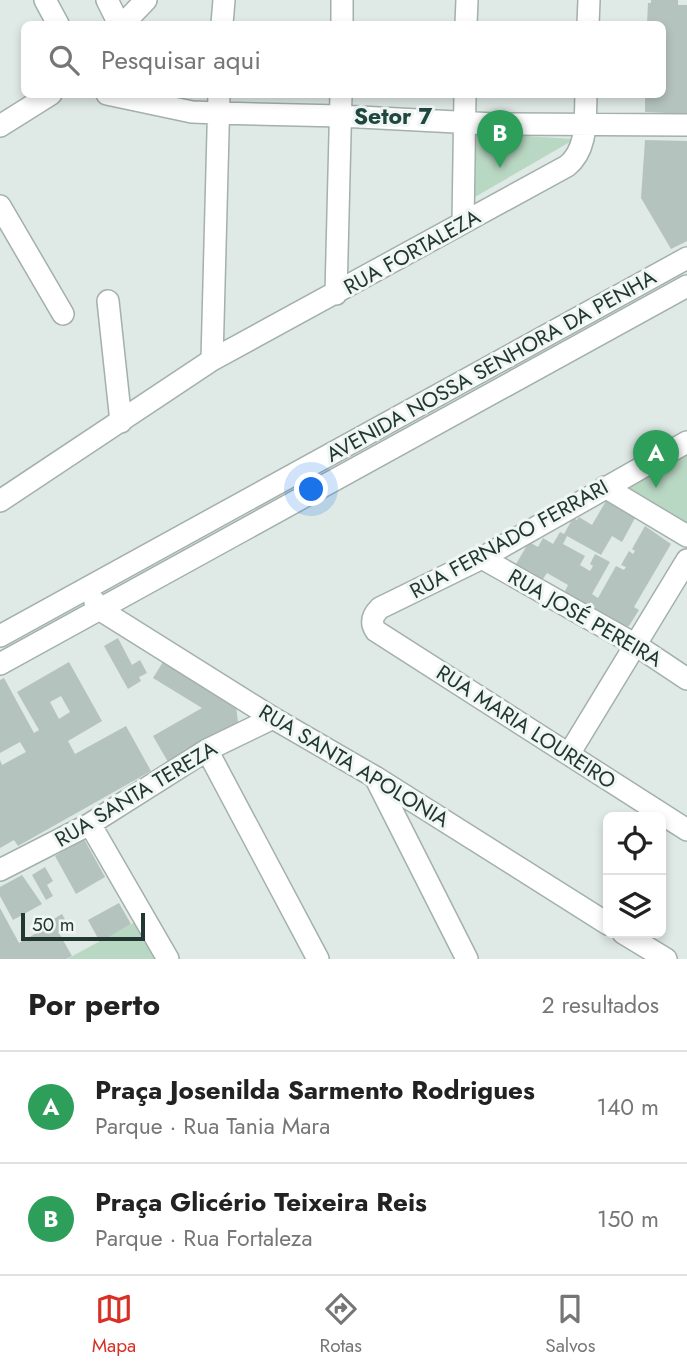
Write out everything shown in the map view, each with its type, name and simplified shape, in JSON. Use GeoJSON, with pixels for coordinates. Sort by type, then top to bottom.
{"type":"FeatureCollection","features":[{"type":"Feature","properties":{"kind":"street"},"geometry":{"type":"LineString","coordinates":[[45,0],[56,21]]}},
{"type":"Feature","properties":{"kind":"street"},"geometry":{"type":"LineString","coordinates":[[107,0],[119,21]]}},
{"type":"Feature","properties":{"kind":"street"},"geometry":{"type":"LineString","coordinates":[[124,21],[146,0]]}},
{"type":"Feature","properties":{"kind":"street"},"geometry":{"type":"LineString","coordinates":[[222,21],[224,0]]}},
{"type":"Feature","properties":{"kind":"street"},"geometry":{"type":"LineString","coordinates":[[342,0],[342,21]]}},
{"type":"Feature","properties":{"kind":"street"},"geometry":{"type":"LineString","coordinates":[[466,21],[467,0]]}},
{"type":"Feature","properties":{"kind":"street"},"geometry":{"type":"LineString","coordinates":[[588,21],[589,0]]}},
{"type":"Feature","properties":{"kind":"street"},"geometry":{"type":"LineString","coordinates":[[0,125],[44,98]]}},
{"type":"Feature","properties":{"kind":"street"},"geometry":{"type":"LineString","coordinates":[[126,98],[192,112],[218,104],[341,105],[464,122],[687,125]]}},
{"type":"Feature","properties":{"kind":"street"},"geometry":{"type":"LineString","coordinates":[[464,223],[465,98]]}},
{"type":"Feature","properties":{"kind":"street","name":"RUA FORTALEZA"},"geometry":{"type":"LineString","coordinates":[[0,501],[212,360],[566,166],[582,149],[586,98]]}},
{"type":"Feature","properties":{"kind":"street"},"geometry":{"type":"LineString","coordinates":[[212,360],[218,104]]}},
{"type":"Feature","properties":{"kind":"street"},"geometry":{"type":"LineString","coordinates":[[336,294],[341,105]]}},
{"type":"Feature","properties":{"kind":"street"},"geometry":{"type":"LineString","coordinates":[[0,206],[63,314]]}},
{"type":"Feature","properties":{"kind":"street","name":"AVENIDA NOSSA SENHORA DA PENHA"},"geometry":{"type":"LineString","coordinates":[[0,636],[687,258]]}},
{"type":"Feature","properties":{"kind":"street","name":"AVENIDA NOSSA SENHORA DA PENHA"},"geometry":{"type":"LineString","coordinates":[[0,664],[687,286]]}},
{"type":"Feature","properties":{"kind":"street"},"geometry":{"type":"LineString","coordinates":[[108,301],[121,422]]}},
{"type":"Feature","properties":{"kind":"street"},"geometry":{"type":"LineString","coordinates":[[585,314],[597,335]]}},
{"type":"Feature","properties":{"kind":"street","name":"RUA FERNADO FERRARI"},"geometry":{"type":"LineString","coordinates":[[372,619],[380,608],[482,558],[687,442]]}},
{"type":"Feature","properties":{"kind":"street"},"geometry":{"type":"LineString","coordinates":[[321,459],[334,480]]}},
{"type":"Feature","properties":{"kind":"street"},"geometry":{"type":"LineString","coordinates":[[605,487],[687,536]]}},
{"type":"Feature","properties":{"kind":"street"},"geometry":{"type":"LineString","coordinates":[[207,522],[219,544]]}},
{"type":"Feature","properties":{"kind":"street","name":"RUA JOSÉ PEREIRA"},"geometry":{"type":"LineString","coordinates":[[482,558],[636,645],[687,679]]}},
{"type":"Feature","properties":{"kind":"street"},"geometry":{"type":"LineString","coordinates":[[569,754],[687,560]]}},
{"type":"Feature","properties":{"kind":"street"},"geometry":{"type":"LineString","coordinates":[[87,588],[99,610]]}},
{"type":"Feature","properties":{"kind":"street","name":"RUA SANTA APOLONIA"},"geometry":{"type":"LineString","coordinates":[[99,610],[272,718],[375,777],[603,920]]}},
{"type":"Feature","properties":{"kind":"street","name":"RUA MARIA LOUREIRO"},"geometry":{"type":"LineString","coordinates":[[372,619],[376,631],[687,830]]}},
{"type":"Feature","properties":{"kind":"street","name":"RUA SANTA TEREZA"},"geometry":{"type":"LineString","coordinates":[[0,870],[90,824],[207,750],[272,718]]}},
{"type":"Feature","properties":{"kind":"street"},"geometry":{"type":"LineString","coordinates":[[207,750],[318,959]]}},
{"type":"Feature","properties":{"kind":"street"},"geometry":{"type":"LineString","coordinates":[[375,777],[467,959]]}},
{"type":"Feature","properties":{"kind":"street"},"geometry":{"type":"LineString","coordinates":[[90,824],[168,959]]}},
{"type":"Feature","properties":{"kind":"street"},"geometry":{"type":"LineString","coordinates":[[630,938],[653,956]]}},
{"type":"Feature","properties":{"kind":"green space"},"geometry":{"type":"Polygon","coordinates":[[[476,133],[575,139],[475,197],[476,133]]]}},
{"type":"Feature","properties":{"kind":"green space"},"geometry":{"type":"Polygon","coordinates":[[[687,450],[687,525],[625,490],[627,484],[687,450]]]}},
{"type":"Feature","properties":{"kind":"green space"},"geometry":{"type":"Polygon","coordinates":[[[137,921],[159,959],[67,959],[137,921]]]}},
{"type":"Feature","properties":{"kind":"building"},"geometry":{"type":"Polygon","coordinates":[[[651,0],[678,0],[678,5],[687,5],[687,114],[645,112],[645,98],[666,98],[666,21],[647,21],[648,3],[651,3],[651,0]]]}},
{"type":"Feature","properties":{"kind":"building"},"geometry":{"type":"Polygon","coordinates":[[[645,140],[687,141],[687,241],[671,249],[641,198],[645,140]]]}},
{"type":"Feature","properties":{"kind":"building"},"geometry":{"type":"Polygon","coordinates":[[[606,501],[635,518],[622,542],[612,536],[601,555],[567,536],[563,544],[585,556],[580,565],[590,571],[595,554],[610,562],[592,594],[598,598],[616,566],[624,570],[626,567],[621,565],[629,551],[633,554],[635,551],[632,549],[645,526],[671,544],[634,607],[639,610],[629,626],[621,628],[563,595],[568,585],[547,573],[543,579],[516,564],[529,542],[538,547],[543,538],[553,544],[560,532],[564,534],[573,518],[577,520],[579,517],[592,525],[606,501]]]}},
{"type":"Feature","properties":{"kind":"building"},"geometry":{"type":"Polygon","coordinates":[[[118,638],[132,665],[140,660],[147,673],[139,677],[141,681],[128,689],[104,646],[118,638]]]}},
{"type":"Feature","properties":{"kind":"building"},"geometry":{"type":"Polygon","coordinates":[[[69,662],[102,721],[68,741],[75,754],[126,726],[151,771],[18,846],[14,840],[0,848],[0,760],[2,765],[26,752],[20,742],[0,753],[0,680],[4,678],[34,733],[39,730],[17,692],[69,662]],[[61,696],[50,702],[59,719],[70,712],[61,696]]]}},
{"type":"Feature","properties":{"kind":"building"},"geometry":{"type":"Polygon","coordinates":[[[163,662],[236,706],[238,722],[168,762],[153,736],[202,708],[153,678],[163,662]]]}},
{"type":"Feature","properties":{"kind":"building"},"geometry":{"type":"Polygon","coordinates":[[[84,839],[105,877],[76,894],[55,856],[84,839]]]}},
{"type":"Feature","properties":{"kind":"building"},"geometry":{"type":"Polygon","coordinates":[[[45,867],[53,881],[47,885],[53,896],[46,900],[32,875],[45,867]]]}},
{"type":"Feature","properties":{"kind":"building"},"geometry":{"type":"Polygon","coordinates":[[[22,875],[42,904],[13,920],[0,896],[0,887],[22,875]]]}},
{"type":"Feature","properties":{"kind":"building"},"geometry":{"type":"Polygon","coordinates":[[[119,903],[131,924],[100,942],[88,920],[119,903]]]}},
{"type":"Feature","properties":{"kind":"building"},"geometry":{"type":"Polygon","coordinates":[[[0,908],[19,943],[54,923],[52,920],[62,914],[69,927],[59,933],[72,956],[66,959],[0,959],[0,908]]]}},
{"type":"Feature","properties":{"kind":"place","name":"Praça Glicério Teixeira Reis"},"geometry":{"type":"Point","coordinates":[500,168]}},
{"type":"Feature","properties":{"kind":"place","name":"Praça Josenilda Sarmento Rodrigues"},"geometry":{"type":"Point","coordinates":[656,488]}},
{"type":"Feature","properties":{"kind":"district","name":"Setor 7"},"geometry":{"type":"Point","coordinates":[393,116]}}]}
